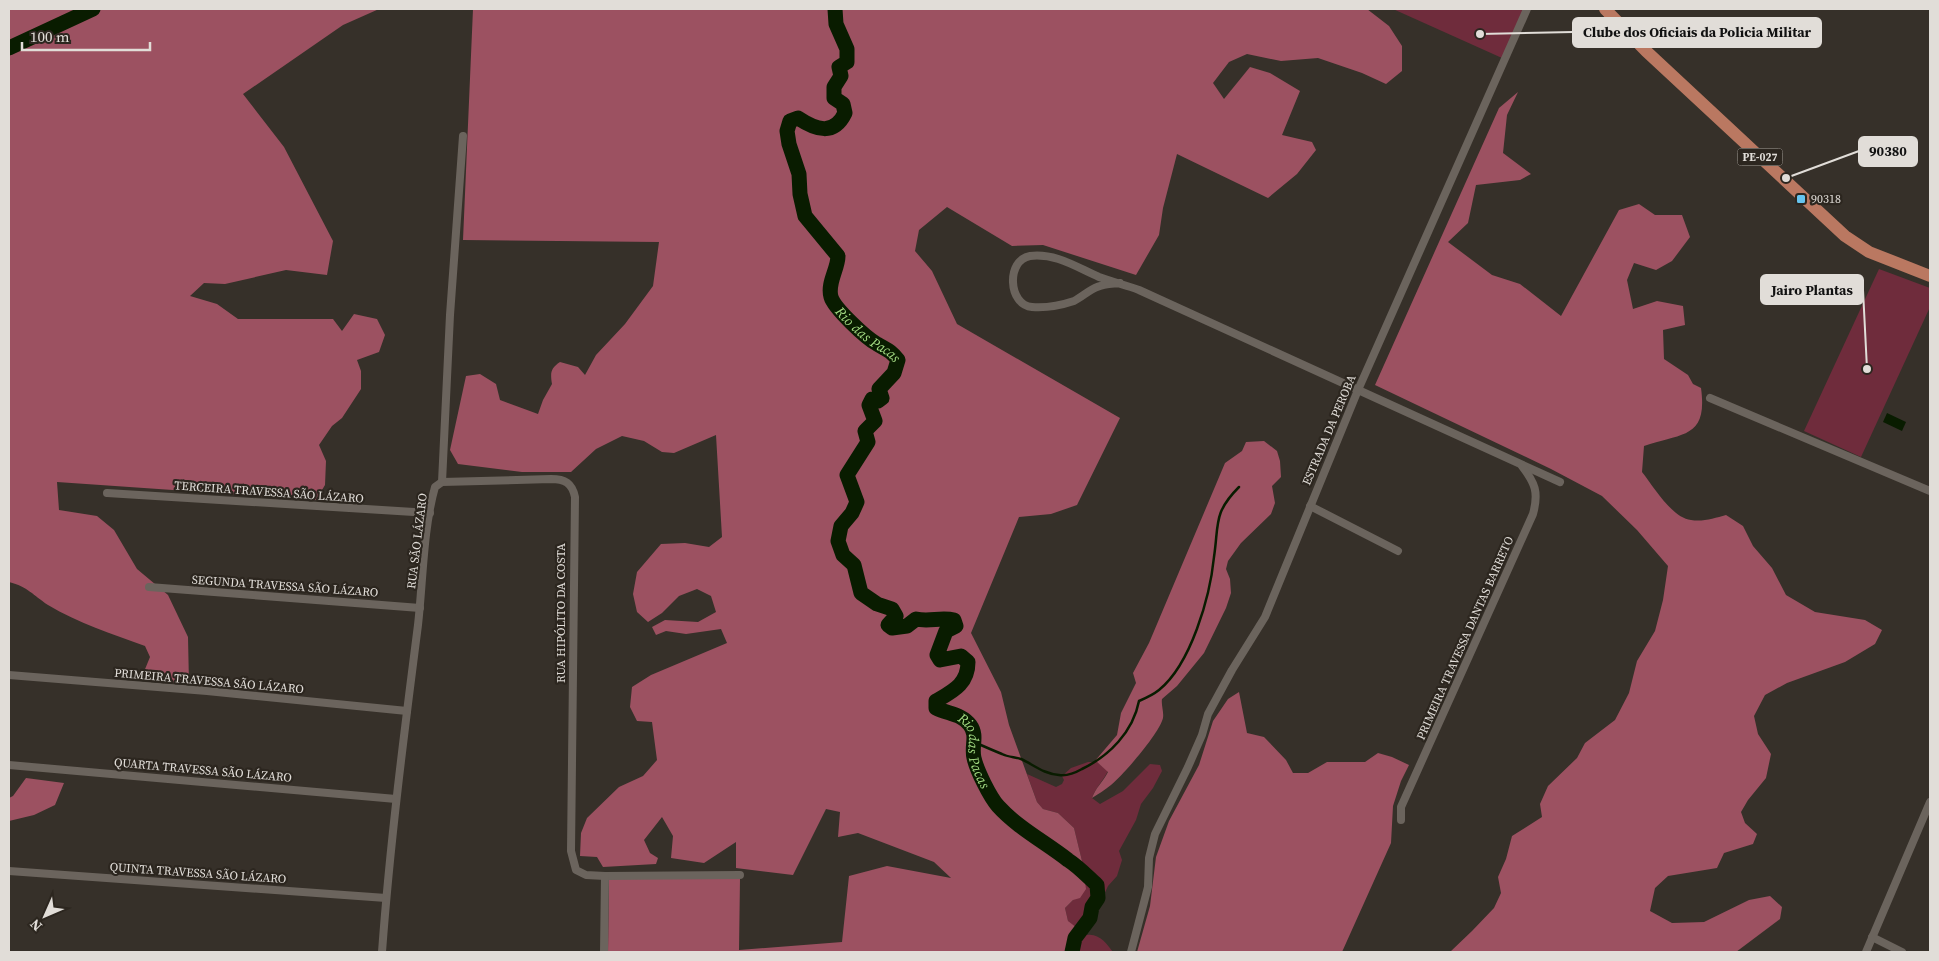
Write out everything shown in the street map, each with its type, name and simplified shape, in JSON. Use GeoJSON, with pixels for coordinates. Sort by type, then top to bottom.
{"type":"FeatureCollection","features":[{"type":"Feature","properties":{"kind":"main road","name":"PE-027"},"geometry":{"type":"LineString","coordinates":[[1606,10],[1646,51],[1845,236],[1869,252],[1930,276]]}},
{"type":"Feature","properties":{"kind":"street","name":"ESTRADA DA PEROBA"},"geometry":{"type":"LineString","coordinates":[[1131,952],[1148,887],[1149,858],[1155,834],[1188,767],[1202,735],[1208,714],[1264,617],[1358,390],[1527,9]]}},
{"type":"Feature","properties":{"kind":"street","name":"RUA SÃO LÁZARO"},"geometry":{"type":"LineString","coordinates":[[382,952],[396,799],[430,513],[435,486],[442,482],[450,314],[463,139]]}},
{"type":"Feature","properties":{"kind":"street"},"geometry":{"type":"LineString","coordinates":[[1120,283],[1097,287],[1074,301],[1048,306],[1029,307],[1017,298],[1012,280],[1018,263],[1027,256],[1044,255],[1061,259],[1100,277],[1120,283],[1560,482]]}},
{"type":"Feature","properties":{"kind":"street"},"geometry":{"type":"LineString","coordinates":[[1710,398],[1930,491]]}},
{"type":"Feature","properties":{"kind":"street","name":"PRIMEIRA TRAVESSA DANTAS BARRETO"},"geometry":{"type":"LineString","coordinates":[[1401,820],[1401,807],[1534,514],[1537,499],[1535,488],[1521,465]]}},
{"type":"Feature","properties":{"kind":"street","name":"RUA HIPÓLITO DA COSTA"},"geometry":{"type":"LineString","coordinates":[[442,482],[560,479],[568,483],[573,489],[575,497],[571,851],[576,870],[586,875],[606,876]]}},
{"type":"Feature","properties":{"kind":"street","name":"TERCEIRA TRAVESSA SÃO LÁZARO"},"geometry":{"type":"LineString","coordinates":[[107,493],[430,513]]}},
{"type":"Feature","properties":{"kind":"street"},"geometry":{"type":"LineString","coordinates":[[1310,506],[1398,552]]}},
{"type":"Feature","properties":{"kind":"street","name":"SEGUNDA TRAVESSA SÃO LÁZARO"},"geometry":{"type":"LineString","coordinates":[[149,587],[420,608]]}},
{"type":"Feature","properties":{"kind":"street","name":"PRIMEIRA TRAVESSA SÃO LÁZARO"},"geometry":{"type":"LineString","coordinates":[[9,675],[207,691],[407,711]]}},
{"type":"Feature","properties":{"kind":"street","name":"QUARTA TRAVESSA SÃO LÁZARO"},"geometry":{"type":"LineString","coordinates":[[9,765],[396,799]]}},
{"type":"Feature","properties":{"kind":"street"},"geometry":{"type":"LineString","coordinates":[[1866,952],[1930,802]]}},
{"type":"Feature","properties":{"kind":"street","name":"QUINTA TRAVESSA SÃO LÁZARO"},"geometry":{"type":"LineString","coordinates":[[9,871],[386,898]]}},
{"type":"Feature","properties":{"kind":"street"},"geometry":{"type":"LineString","coordinates":[[604,952],[606,876],[740,875]]}},
{"type":"Feature","properties":{"kind":"street"},"geometry":{"type":"LineString","coordinates":[[1872,937],[1902,952]]}},
{"type":"Feature","properties":{"kind":"shaded area"},"geometry":{"type":"Polygon","coordinates":[[[9,9],[379,9],[343,25],[243,94],[284,147],[333,241],[327,275],[286,270],[225,284],[204,283],[190,296],[217,304],[238,319],[333,319],[342,331],[354,314],[377,319],[385,335],[379,352],[357,360],[361,371],[361,389],[342,418],[332,426],[319,445],[326,461],[325,485],[316,500],[57,482],[59,510],[97,516],[114,530],[137,569],[168,595],[188,637],[189,684],[141,679],[150,657],[145,646],[71,617],[48,605],[26,589],[9,582],[9,9]]]}},
{"type":"Feature","properties":{"kind":"shaded area"},"geometry":{"type":"Polygon","coordinates":[[[473,9],[1367,9],[1389,26],[1402,46],[1402,71],[1386,84],[1362,73],[1318,58],[1281,61],[1247,54],[1229,62],[1213,83],[1224,99],[1250,67],[1270,73],[1300,91],[1282,135],[1312,142],[1316,150],[1297,174],[1268,198],[1177,154],[1163,208],[1159,235],[1136,275],[1043,245],[1012,246],[947,207],[919,230],[915,251],[932,271],[957,324],[1120,418],[1077,505],[1051,514],[1019,517],[971,633],[1001,692],[1009,725],[1037,802],[1043,809],[1058,813],[1074,828],[1086,889],[1080,898],[1073,900],[1065,908],[1068,921],[1077,928],[1079,952],[608,952],[609,879],[740,879],[739,950],[842,942],[849,876],[887,866],[951,878],[934,862],[858,833],[838,837],[840,812],[826,809],[793,875],[736,868],[736,842],[704,863],[671,858],[673,836],[662,817],[644,840],[650,853],[658,858],[656,864],[603,867],[597,857],[580,856],[581,833],[587,818],[619,787],[643,776],[657,760],[652,722],[637,721],[630,707],[632,687],[651,675],[727,643],[721,629],[686,634],[666,631],[656,635],[652,627],[665,620],[698,622],[716,612],[711,596],[697,589],[679,596],[662,613],[648,622],[637,612],[633,594],[637,572],[661,544],[685,543],[709,547],[722,537],[716,435],[674,453],[662,452],[644,441],[622,436],[596,449],[571,472],[522,472],[458,464],[450,450],[466,376],[480,374],[496,384],[500,400],[538,414],[552,384],[552,371],[557,364],[560,362],[578,367],[585,375],[596,355],[625,324],[653,286],[659,242],[463,240],[473,9]]]}},
{"type":"Feature","properties":{"kind":"shaded area"},"geometry":{"type":"Polygon","coordinates":[[[1393,9],[1524,9],[1502,58],[1393,9]]]}},
{"type":"Feature","properties":{"kind":"shaded area"},"geometry":{"type":"Polygon","coordinates":[[[1518,92],[1507,115],[1503,153],[1531,174],[1520,180],[1476,185],[1468,223],[1448,242],[1492,275],[1520,284],[1561,316],[1619,210],[1639,204],[1655,215],[1682,215],[1690,237],[1672,261],[1656,270],[1634,263],[1627,280],[1633,309],[1657,301],[1683,306],[1685,325],[1663,330],[1664,359],[1688,375],[1693,384],[1701,388],[1702,405],[1700,417],[1696,425],[1689,431],[1644,446],[1642,472],[1670,508],[1684,518],[1700,520],[1726,515],[1743,526],[1753,546],[1772,568],[1786,595],[1815,612],[1865,620],[1882,630],[1875,644],[1845,662],[1787,683],[1765,695],[1754,716],[1758,734],[1771,754],[1766,778],[1741,812],[1745,823],[1757,834],[1753,844],[1724,853],[1717,868],[1668,876],[1655,888],[1650,911],[1672,923],[1704,922],[1749,900],[1770,896],[1782,907],[1780,919],[1736,952],[1450,952],[1494,908],[1501,893],[1498,877],[1506,859],[1512,836],[1542,817],[1540,804],[1548,786],[1577,758],[1585,743],[1615,720],[1629,693],[1637,661],[1655,631],[1663,600],[1668,566],[1637,530],[1602,496],[1551,469],[1375,385],[1499,108],[1518,92]]]}},
{"type":"Feature","properties":{"kind":"shaded area"},"geometry":{"type":"Polygon","coordinates":[[[1879,269],[1930,288],[1930,307],[1861,457],[1804,431],[1879,269]]]}},
{"type":"Feature","properties":{"kind":"shaded area"},"geometry":{"type":"Polygon","coordinates":[[[1887,413],[1906,422],[1902,431],[1883,422],[1887,413]]]}},
{"type":"Feature","properties":{"kind":"shaded area"},"geometry":{"type":"Polygon","coordinates":[[[1264,441],[1277,451],[1281,477],[1272,486],[1275,503],[1271,514],[1241,543],[1228,561],[1226,569],[1230,579],[1231,593],[1226,608],[1204,653],[1177,686],[1162,699],[1163,718],[1155,734],[1117,780],[1092,798],[1108,772],[1097,762],[1094,762],[1117,735],[1121,713],[1136,683],[1133,673],[1149,643],[1225,463],[1242,451],[1246,442],[1264,441]]]}},
{"type":"Feature","properties":{"kind":"shaded area"},"geometry":{"type":"Polygon","coordinates":[[[1239,692],[1247,733],[1264,737],[1286,760],[1293,773],[1308,773],[1327,762],[1365,762],[1378,753],[1409,765],[1401,781],[1393,806],[1391,843],[1342,952],[1137,952],[1150,906],[1156,857],[1169,821],[1199,765],[1213,721],[1228,699],[1239,692]]]}},
{"type":"Feature","properties":{"kind":"shaded area"},"geometry":{"type":"Polygon","coordinates":[[[1088,762],[1097,762],[1108,771],[1092,798],[1100,804],[1123,791],[1150,764],[1160,765],[1162,771],[1153,788],[1141,804],[1136,820],[1119,851],[1122,860],[1117,876],[1108,886],[1087,931],[1087,935],[1099,937],[1113,952],[1079,952],[1080,941],[1068,921],[1065,908],[1073,900],[1082,861],[1074,828],[1058,813],[1043,809],[1037,802],[1027,774],[1056,787],[1062,784],[1064,780],[1062,776],[1071,768],[1088,762]]]}},
{"type":"Feature","properties":{"kind":"shaded area"},"geometry":{"type":"Polygon","coordinates":[[[26,778],[64,783],[55,805],[34,815],[9,821],[9,798],[13,796],[26,778]]]}},
{"type":"Feature","properties":{"kind":"waterway","name":"Rio das Pacas"},"geometry":{"type":"LineString","coordinates":[[9,48],[93,9]]}},
{"type":"Feature","properties":{"kind":"waterway","name":"Rio das Pacas"},"geometry":{"type":"LineString","coordinates":[[835,9],[836,24],[847,49],[847,62],[839,67],[841,76],[834,87],[834,98],[843,104],[845,113],[836,125],[824,129],[811,126],[798,118],[790,121],[787,131],[789,144],[799,174],[800,194],[805,216],[838,256],[830,287],[833,302],[858,329],[898,360],[894,373],[879,389],[882,398],[878,401],[872,399],[869,405],[875,421],[865,431],[868,442],[847,475],[857,502],[852,513],[841,526],[838,541],[843,555],[854,565],[861,593],[877,604],[892,609],[896,616],[888,625],[892,628],[907,626],[916,619],[954,620],[956,626],[946,631],[937,655],[940,660],[961,656],[968,662],[967,670],[958,686],[936,701],[936,708],[959,716],[970,725],[974,733],[973,754],[976,763],[981,777],[998,806],[1023,828],[1076,866],[1097,885],[1098,898],[1092,907],[1090,918],[1075,938],[1072,952]]}},
{"type":"Feature","properties":{"kind":"waterway"},"geometry":{"type":"LineString","coordinates":[[974,742],[1004,755],[1021,759],[1049,773],[1062,775],[1070,774],[1092,764],[1110,750],[1131,723],[1139,701],[1157,691],[1181,664],[1197,629],[1203,610],[1212,573],[1217,527],[1221,512],[1239,487]]}},
{"type":"Feature","properties":{"kind":"place","name":"Clube dos Oficiais da Policia Militar"},"geometry":{"type":"Point","coordinates":[1480,34]}},
{"type":"Feature","properties":{"kind":"place","name":"90380"},"geometry":{"type":"Point","coordinates":[1786,178]}},
{"type":"Feature","properties":{"kind":"place","name":"90318"},"geometry":{"type":"Point","coordinates":[1801,199]}},
{"type":"Feature","properties":{"kind":"place","name":"Jairo Plantas"},"geometry":{"type":"Point","coordinates":[1867,369]}}]}
